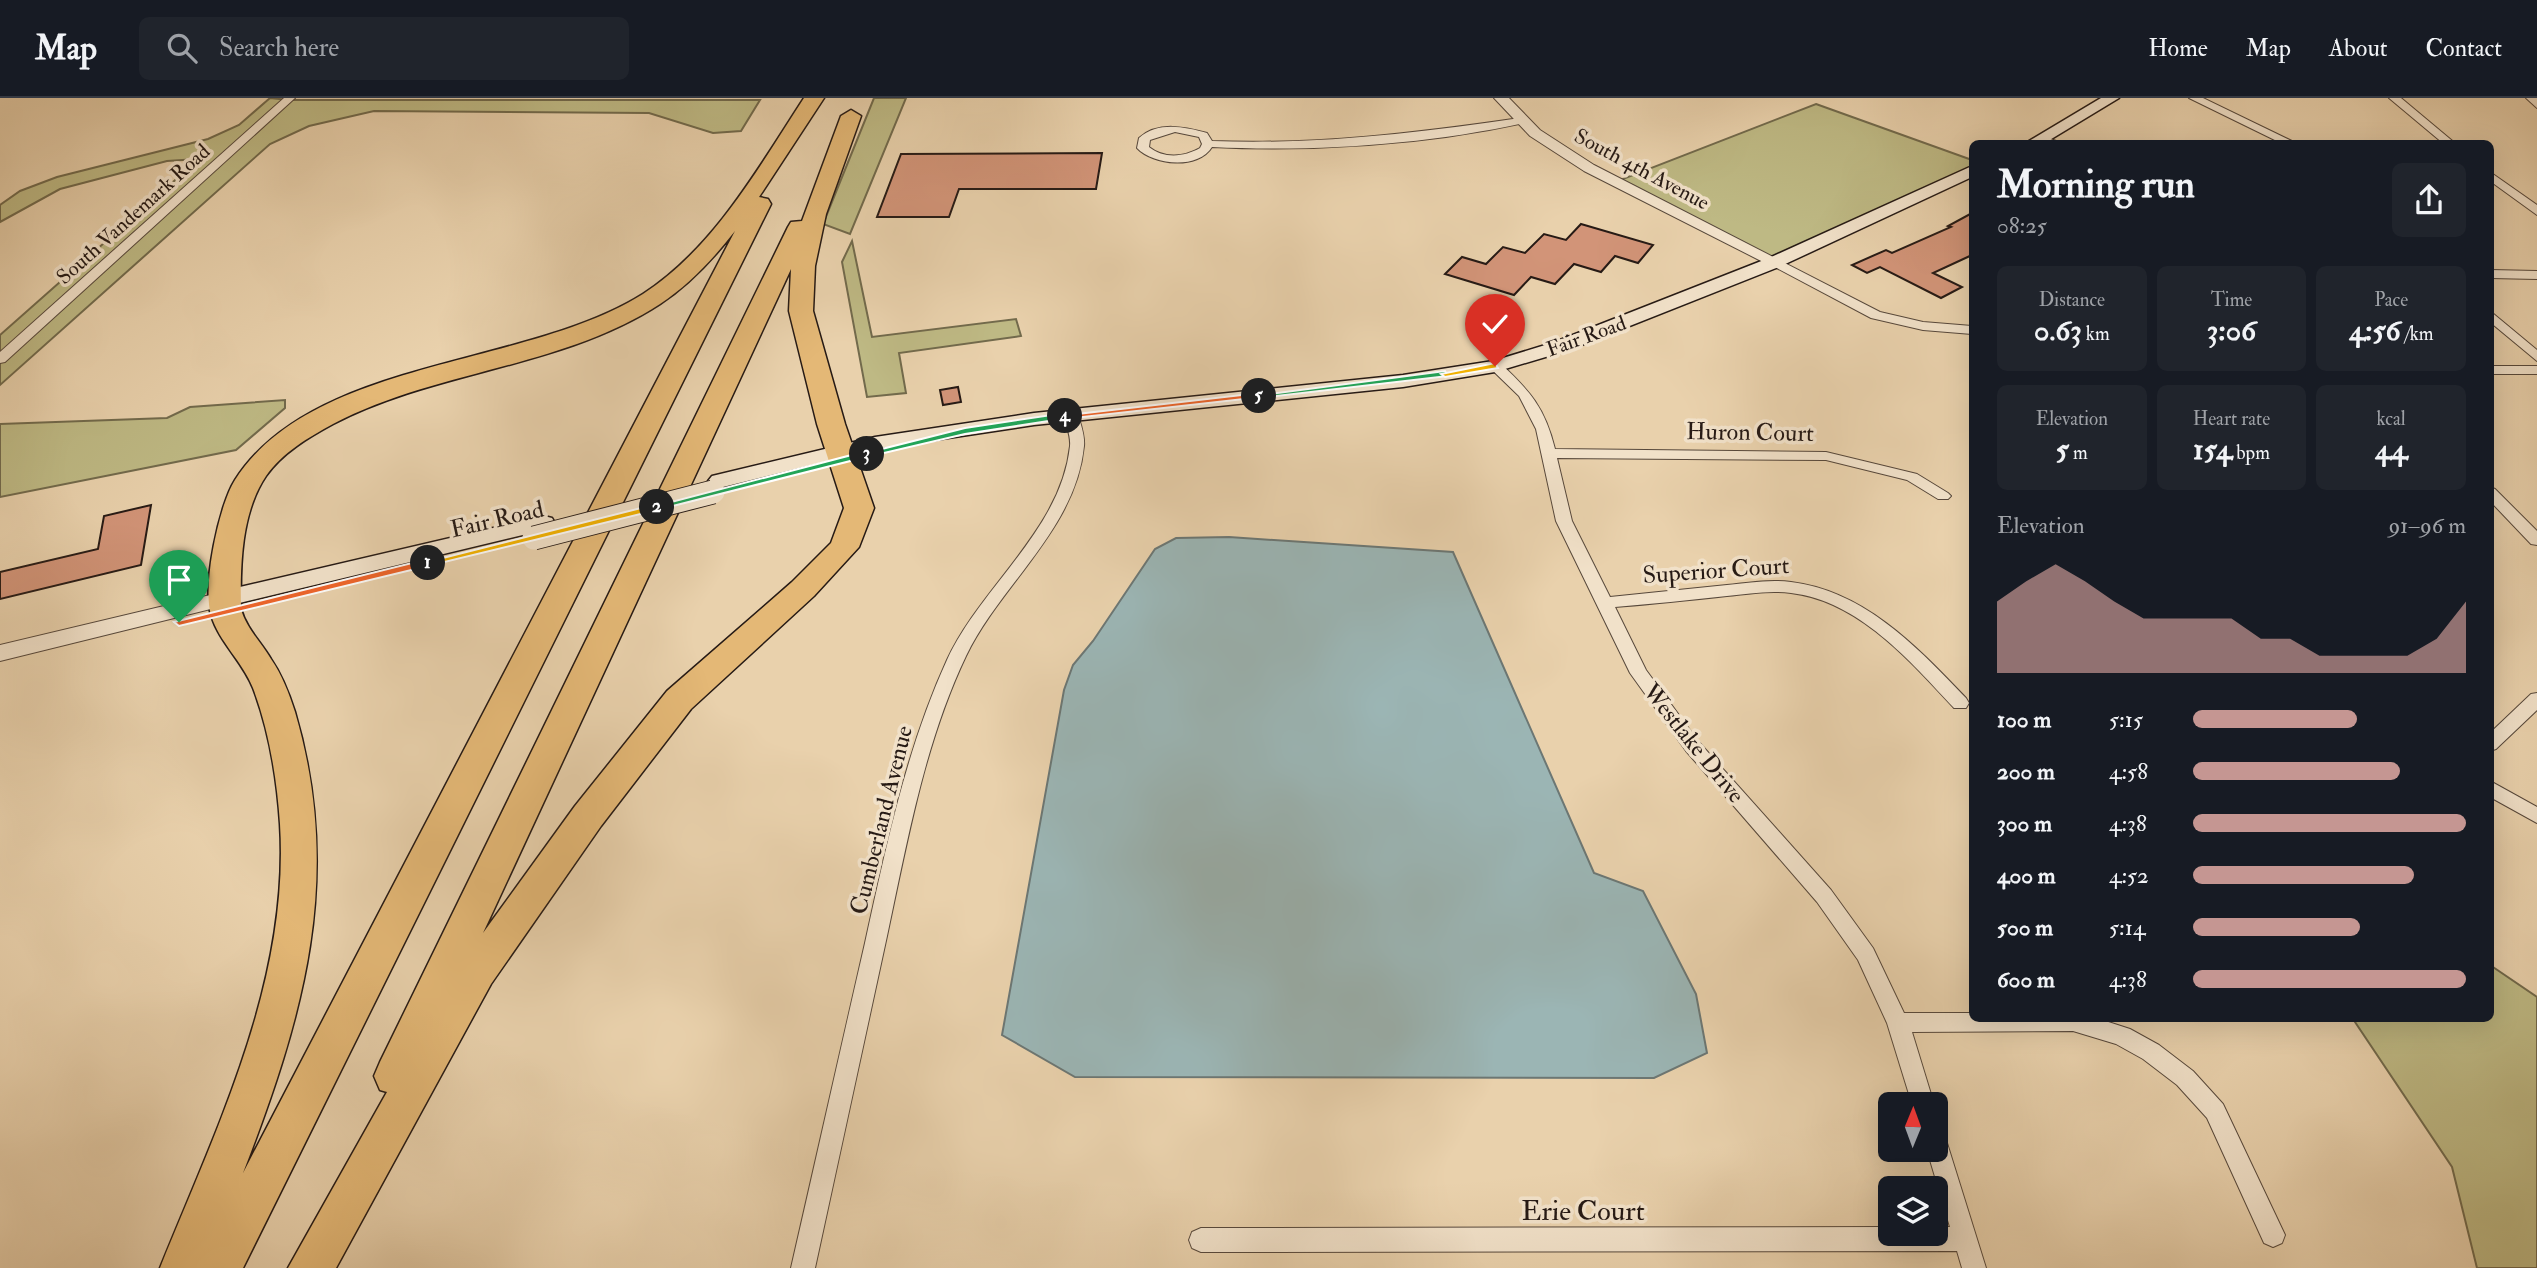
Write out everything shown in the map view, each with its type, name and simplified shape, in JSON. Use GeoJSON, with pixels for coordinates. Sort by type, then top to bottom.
{"type":"FeatureCollection","features":[{"type":"Feature","properties":{"kind":"highway"},"geometry":{"type":"LineString","coordinates":[[183,1268],[273,1030],[293,945],[300,882],[299,827],[285,743],[265,676],[226,605],[236,507],[262,462],[290,438],[353,403],[528,349],[605,322],[650,300],[679,278],[721,230],[778,154],[814,98]]}},
{"type":"Feature","properties":{"kind":"highway"},"geometry":{"type":"LineString","coordinates":[[218,1268],[814,98]]}},
{"type":"Feature","properties":{"kind":"highway"},"geometry":{"type":"LineString","coordinates":[[311,1268],[477,972],[588,816],[679,700],[803,589],[844,547],[859,508],[841,455],[801,311],[803,267],[816,214],[856,107]]}},
{"type":"Feature","properties":{"kind":"highway"},"geometry":{"type":"LineString","coordinates":[[304,1268],[856,107]]}},
{"type":"Feature","properties":{"kind":"main road"},"geometry":{"type":"LineString","coordinates":[[2046,140],[2112,98]]}},
{"type":"Feature","properties":{"kind":"main road","name":"Fair Road"},"geometry":{"type":"LineString","coordinates":[[226,605],[716,487],[841,455],[875,443],[1071,415],[1403,381],[1495,366],[1562,346],[1775,262],[1969,172]]}},
{"type":"Feature","properties":{"kind":"street","name":"South Vandemark Road"},"geometry":{"type":"LineString","coordinates":[[0,359],[290,98]]}},
{"type":"Feature","properties":{"kind":"street","name":"South 4th Avenue"},"geometry":{"type":"LineString","coordinates":[[1500,98],[1520,121],[1589,168],[1775,262]]}},
{"type":"Feature","properties":{"kind":"street"},"geometry":{"type":"LineString","coordinates":[[2194,98],[2284,140]]}},
{"type":"Feature","properties":{"kind":"street"},"geometry":{"type":"LineString","coordinates":[[2394,98],[2446,140]]}},
{"type":"Feature","properties":{"kind":"street"},"geometry":{"type":"LineString","coordinates":[[2531,98],[2537,105]]}},
{"type":"Feature","properties":{"kind":"street"},"geometry":{"type":"LineString","coordinates":[[1208,144],[1203,135],[1175,129],[1153,133],[1142,143],[1147,152],[1154,156],[1175,159],[1198,154],[1208,144],[1293,147],[1396,140],[1520,121]]}},
{"type":"Feature","properties":{"kind":"street"},"geometry":{"type":"LineString","coordinates":[[2494,178],[2537,211]]}},
{"type":"Feature","properties":{"kind":"street"},"geometry":{"type":"LineString","coordinates":[[1775,262],[1876,315],[1923,326],[1969,330]]}},
{"type":"Feature","properties":{"kind":"street"},"geometry":{"type":"LineString","coordinates":[[2494,274],[2537,275]]}},
{"type":"Feature","properties":{"kind":"street"},"geometry":{"type":"LineString","coordinates":[[2494,319],[2537,357]]}},
{"type":"Feature","properties":{"kind":"street","name":"Westlake Drive"},"geometry":{"type":"LineString","coordinates":[[1495,366],[1525,394],[1543,429],[1564,521],[1639,673],[1692,746],[1824,896],[1866,954],[1898,1023],[1919,1092]]}},
{"type":"Feature","properties":{"kind":"street"},"geometry":{"type":"LineString","coordinates":[[2494,370],[2537,370]]}},
{"type":"Feature","properties":{"kind":"street","name":"Cumberland Avenue"},"geometry":{"type":"LineString","coordinates":[[803,1268],[891,871],[924,737],[958,654],[1004,581],[1045,527],[1070,478],[1077,444],[1071,415]]}},
{"type":"Feature","properties":{"kind":"street","name":"Huron Court"},"geometry":{"type":"LineString","coordinates":[[1548,453],[1826,456],[1912,477],[1943,496]]}},
{"type":"Feature","properties":{"kind":"street"},"geometry":{"type":"LineString","coordinates":[[2494,496],[2537,540]]}},
{"type":"Feature","properties":{"kind":"street","name":"Superior Court"},"geometry":{"type":"LineString","coordinates":[[1604,603],[1768,586],[1800,588],[1829,597],[1864,615],[1910,651],[1960,703]]}},
{"type":"Feature","properties":{"kind":"street","name":"Fair Road"},"geometry":{"type":"LineString","coordinates":[[0,653],[226,605]]}},
{"type":"Feature","properties":{"kind":"street","name":"Fair Road"},"geometry":{"type":"LineString","coordinates":[[0,664],[226,605]]}},
{"type":"Feature","properties":{"kind":"street"},"geometry":{"type":"LineString","coordinates":[[2494,740],[2537,699]]}},
{"type":"Feature","properties":{"kind":"street"},"geometry":{"type":"LineString","coordinates":[[2494,790],[2537,816]]}},
{"type":"Feature","properties":{"kind":"street"},"geometry":{"type":"LineString","coordinates":[[1898,1023],[1986,1022]]}},
{"type":"Feature","properties":{"kind":"street"},"geometry":{"type":"LineString","coordinates":[[2076,1022],[2122,1036],[2151,1052],[2185,1078],[2215,1111],[2273,1235]]}},
{"type":"Feature","properties":{"kind":"street"},"geometry":{"type":"LineString","coordinates":[[1942,1162],[1974,1268]]}},
{"type":"Feature","properties":{"kind":"street","name":"Erie Court"},"geometry":{"type":"LineString","coordinates":[[1200,1240],[1966,1239]]}},
{"type":"Feature","properties":{"kind":"shaded area"},"geometry":{"type":"Polygon","coordinates":[[[270,98],[760,100],[741,131],[713,133],[649,113],[374,111],[309,126],[270,144],[0,385],[0,335],[199,159],[167,161],[60,189],[0,222],[0,205],[20,191],[57,177],[208,139],[239,125],[270,98]]]}},
{"type":"Feature","properties":{"kind":"shaded area"},"geometry":{"type":"Polygon","coordinates":[[[874,98],[906,98],[850,234],[823,224],[874,98]]]}},
{"type":"Feature","properties":{"kind":"shaded area"},"geometry":{"type":"Polygon","coordinates":[[[1816,104],[1969,159],[1969,172],[1775,262],[1615,182],[1816,104]]]}},
{"type":"Feature","properties":{"kind":"shaded area"},"geometry":{"type":"Polygon","coordinates":[[[852,241],[872,337],[1016,319],[1021,336],[899,353],[906,393],[867,397],[842,262],[852,241]]]}},
{"type":"Feature","properties":{"kind":"shaded area"},"geometry":{"type":"Polygon","coordinates":[[[285,400],[285,408],[236,450],[0,497],[0,424],[167,418],[190,407],[285,400]]]}},
{"type":"Feature","properties":{"kind":"shaded area"},"geometry":{"type":"Polygon","coordinates":[[[2494,968],[2537,997],[2537,1268],[2477,1268],[2452,1167],[2355,1022],[2494,1022],[2494,968]]]}},
{"type":"Feature","properties":{"kind":"water"},"geometry":{"type":"Polygon","coordinates":[[[1229,537],[1453,552],[1594,873],[1643,891],[1696,994],[1707,1053],[1654,1078],[1075,1077],[1002,1035],[1064,690],[1073,665],[1093,641],[1155,549],[1176,538],[1229,537]]]}},
{"type":"Feature","properties":{"kind":"building"},"geometry":{"type":"Polygon","coordinates":[[[1102,153],[1096,189],[959,189],[949,217],[877,217],[901,154],[1102,153]]]}},
{"type":"Feature","properties":{"kind":"building"},"geometry":{"type":"Polygon","coordinates":[[[1969,215],[1969,256],[1933,273],[1962,287],[1941,298],[1880,267],[1867,273],[1852,265],[1886,250],[1892,253],[1951,227],[1948,226],[1969,215]]]}},
{"type":"Feature","properties":{"kind":"building"},"geometry":{"type":"Polygon","coordinates":[[[1581,224],[1653,245],[1638,263],[1615,256],[1601,272],[1574,264],[1555,284],[1531,277],[1514,295],[1445,274],[1462,257],[1486,264],[1503,247],[1525,253],[1544,234],[1566,240],[1581,224]]]}},
{"type":"Feature","properties":{"kind":"building"},"geometry":{"type":"Polygon","coordinates":[[[958,387],[961,402],[943,405],[940,390],[958,387]]]}},
{"type":"Feature","properties":{"kind":"building"},"geometry":{"type":"Polygon","coordinates":[[[151,505],[141,565],[0,599],[0,572],[98,549],[104,516],[151,505]]]}},
{"type":"Feature","properties":{"kind":"route"},"geometry":{"type":"LineString","coordinates":[[179,622],[593,524],[842,459],[965,431],[1034,419],[1403,381],[1495,366]]}}]}
